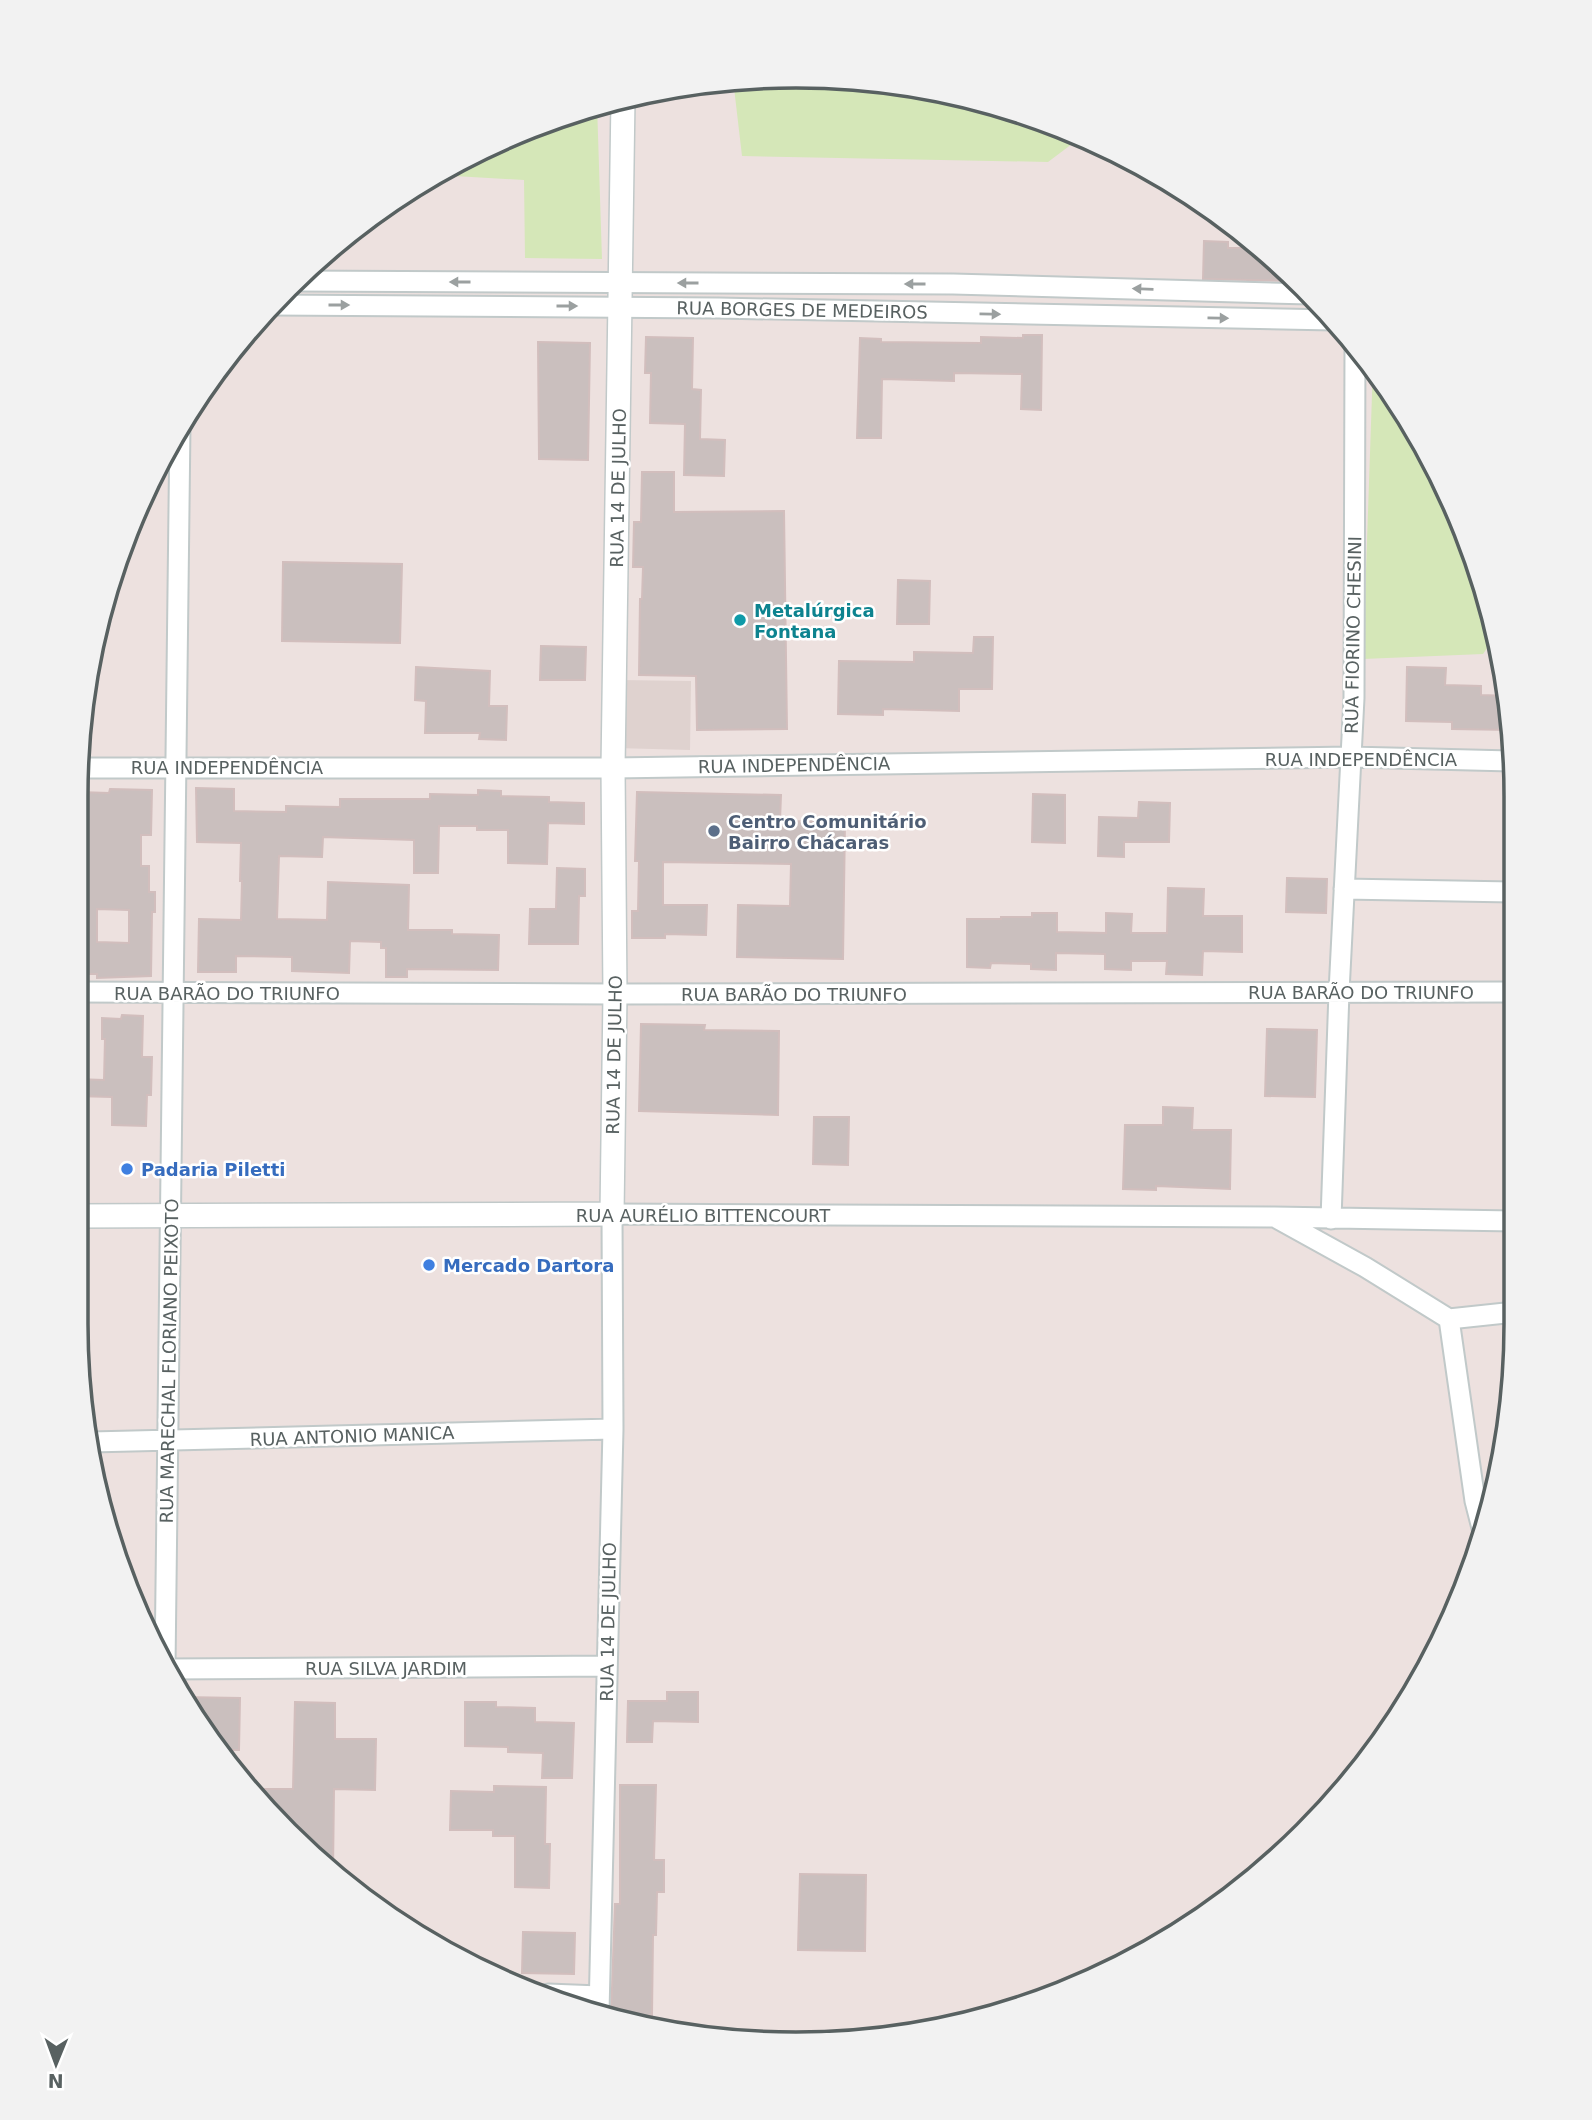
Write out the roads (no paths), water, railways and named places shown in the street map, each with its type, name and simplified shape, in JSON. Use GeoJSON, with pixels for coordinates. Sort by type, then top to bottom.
{"type":"FeatureCollection","features":[{"type":"Feature","properties":{"kind":"street","name":"RUA 14 DE JULHO"},"geometry":{"type":"LineString","coordinates":[[599,2004],[612,1429],[611,1214],[615,994],[613,768],[623,110]]}},
{"type":"Feature","properties":{"kind":"street","name":"RUA BORGES DE MEDEIROS"},"geometry":{"type":"LineString","coordinates":[[310,281],[953,284],[1296,294]]}},
{"type":"Feature","properties":{"kind":"street"},"geometry":{"type":"LineString","coordinates":[[953,284],[953,313]]}},
{"type":"Feature","properties":{"kind":"street","name":"RUA BORGES DE MEDEIROS"},"geometry":{"type":"LineString","coordinates":[[286,305],[621,307],[1320,320]]}},
{"type":"Feature","properties":{"kind":"street","name":"RUA FIORINO CHESINI"},"geometry":{"type":"LineString","coordinates":[[1331,1219],[1354,698],[1355,361]]}},
{"type":"Feature","properties":{"kind":"street","name":"RUA MARECHAL FLORIANO PEIXOTO"},"geometry":{"type":"LineString","coordinates":[[165,1645],[180,446]]}},
{"type":"Feature","properties":{"kind":"street","name":"RUA INDEPENDÊNCIA"},"geometry":{"type":"LineString","coordinates":[[89,768],[613,768],[1351,757],[1503,761]]}},
{"type":"Feature","properties":{"kind":"street"},"geometry":{"type":"LineString","coordinates":[[1344,889],[1504,892]]}},
{"type":"Feature","properties":{"kind":"street","name":"RUA BARÃO DO TRIUNFO"},"geometry":{"type":"LineString","coordinates":[[88,992],[1504,992]]}},
{"type":"Feature","properties":{"kind":"street","name":"RUA AURÉLIO BITTENCOURT"},"geometry":{"type":"LineString","coordinates":[[88,1216],[611,1214],[1504,1220]]}},
{"type":"Feature","properties":{"kind":"street"},"geometry":{"type":"LineString","coordinates":[[1274,1217],[1366,1267],[1449,1319],[1504,1313]]}},
{"type":"Feature","properties":{"kind":"street"},"geometry":{"type":"LineString","coordinates":[[1449,1319],[1478,1513]]}},
{"type":"Feature","properties":{"kind":"street","name":"RUA ANTONIO MANICA"},"geometry":{"type":"LineString","coordinates":[[98,1442],[612,1429]]}},
{"type":"Feature","properties":{"kind":"street","name":"RUA SILVA JARDIM"},"geometry":{"type":"LineString","coordinates":[[177,1669],[607,1666]]}},
{"type":"Feature","properties":{"kind":"place","name":"Metalúrgica Fontana"},"geometry":{"type":"Point","coordinates":[740,620]}},
{"type":"Feature","properties":{"kind":"place","name":"Centro Comunitário Bairro Chácaras"},"geometry":{"type":"Point","coordinates":[714,831]}},
{"type":"Feature","properties":{"kind":"place","name":"Padaria Piletti"},"geometry":{"type":"Point","coordinates":[127,1169]}},
{"type":"Feature","properties":{"kind":"place","name":"Mercado Dartora"},"geometry":{"type":"Point","coordinates":[429,1265]}}]}
